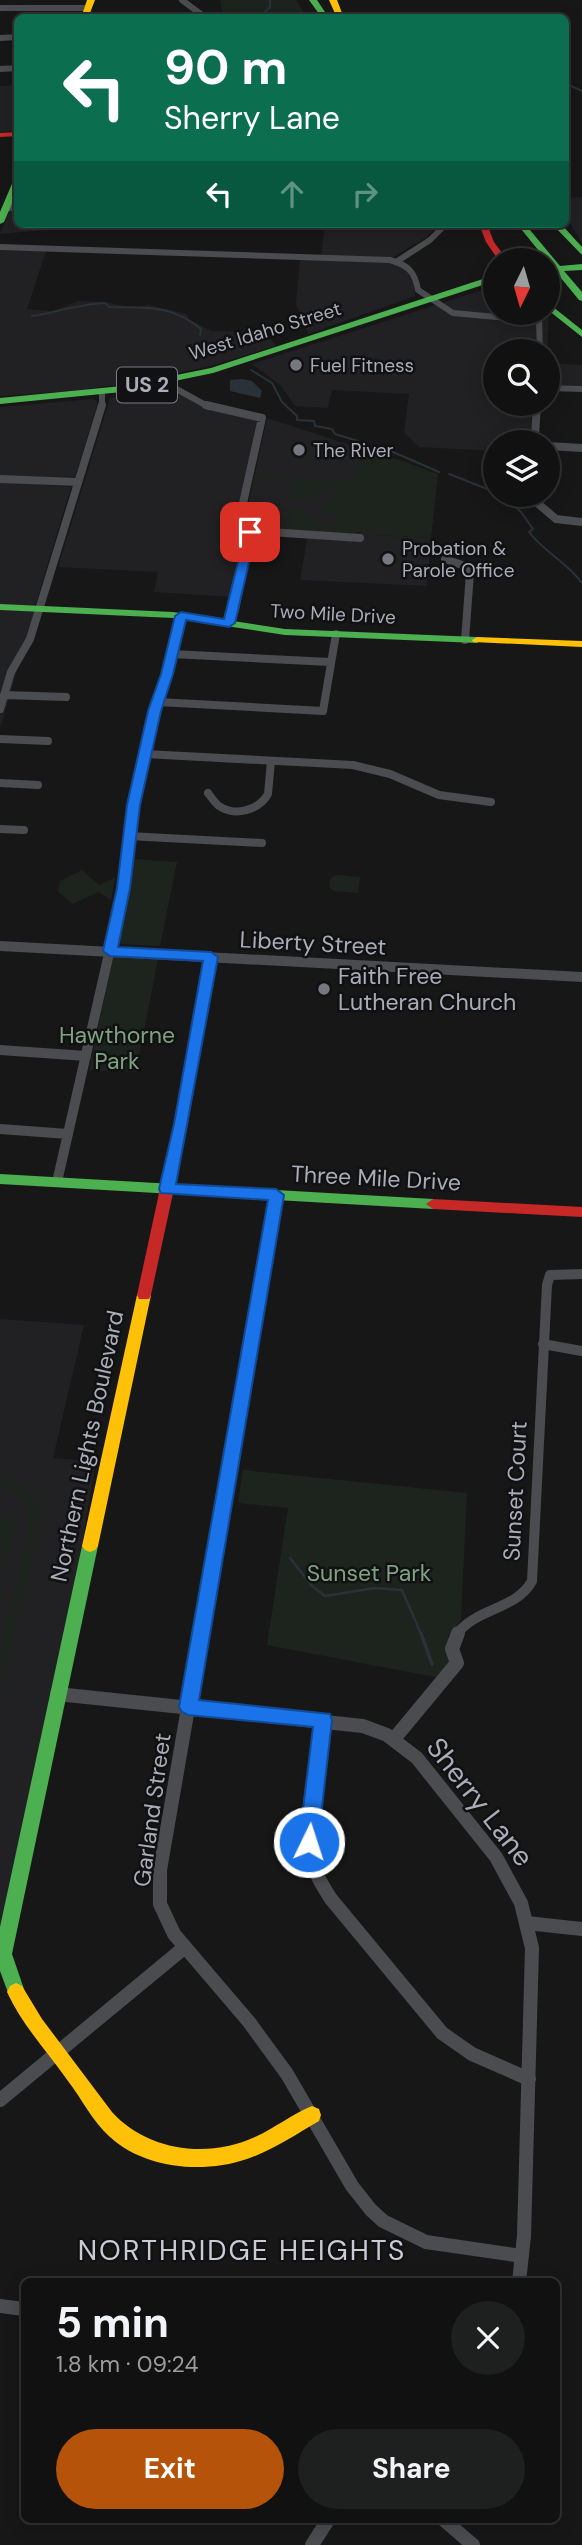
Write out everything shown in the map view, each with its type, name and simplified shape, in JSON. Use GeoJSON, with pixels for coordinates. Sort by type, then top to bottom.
{"type":"FeatureCollection","features":[{"type":"Feature","properties":{"kind":"main road"},"geometry":{"type":"LineString","coordinates":[[325,0],[336,14]]}},
{"type":"Feature","properties":{"kind":"main road"},"geometry":{"type":"LineString","coordinates":[[6,211],[14,190]]}},
{"type":"Feature","properties":{"kind":"main road"},"geometry":{"type":"LineString","coordinates":[[485,228],[494,248]]}},
{"type":"Feature","properties":{"kind":"main road"},"geometry":{"type":"LineString","coordinates":[[516,228],[533,248]]}},
{"type":"Feature","properties":{"kind":"main road"},"geometry":{"type":"LineString","coordinates":[[524,228],[537,248]]}},
{"type":"Feature","properties":{"kind":"main road"},"geometry":{"type":"LineString","coordinates":[[560,228],[582,252]]}},
{"type":"Feature","properties":{"kind":"main road"},"geometry":{"type":"LineString","coordinates":[[560,265],[582,267]]}},
{"type":"Feature","properties":{"kind":"main road"},"geometry":{"type":"LineString","coordinates":[[562,280],[582,298]]}},
{"type":"Feature","properties":{"kind":"main road"},"geometry":{"type":"LineString","coordinates":[[562,280],[582,309]]}},
{"type":"Feature","properties":{"kind":"main road","name":"West Idaho Street"},"geometry":{"type":"LineString","coordinates":[[0,401],[102,392],[242,362],[483,282]]}},
{"type":"Feature","properties":{"kind":"main road"},"geometry":{"type":"LineString","coordinates":[[560,316],[582,334]]}},
{"type":"Feature","properties":{"kind":"main road","name":"Two Mile Drive"},"geometry":{"type":"LineString","coordinates":[[0,607],[181,616],[274,631],[582,644]]}},
{"type":"Feature","properties":{"kind":"main road","name":"Northern Lights Boulevard"},"geometry":{"type":"LineString","coordinates":[[2,1945],[181,1124],[211,957]]}},
{"type":"Feature","properties":{"kind":"main road","name":"Three Mile Drive"},"geometry":{"type":"LineString","coordinates":[[0,1179],[582,1212]]}},
{"type":"Feature","properties":{"kind":"main road"},"geometry":{"type":"LineString","coordinates":[[2,1945],[12,1985],[57,2052],[116,2130],[133,2143],[161,2153],[192,2157],[235,2153],[312,2115]]}},
{"type":"Feature","properties":{"kind":"street"},"geometry":{"type":"LineString","coordinates":[[182,0],[202,14]]}},
{"type":"Feature","properties":{"kind":"street"},"geometry":{"type":"LineString","coordinates":[[0,8],[88,8]]}},
{"type":"Feature","properties":{"kind":"street"},"geometry":{"type":"LineString","coordinates":[[396,262],[430,240],[442,228]]}},
{"type":"Feature","properties":{"kind":"street"},"geometry":{"type":"LineString","coordinates":[[0,247],[396,262],[415,273],[418,290],[453,313],[539,321],[540,339]]}},
{"type":"Feature","properties":{"kind":"street"},"geometry":{"type":"LineString","coordinates":[[168,380],[210,407],[222,407]]}},
{"type":"Feature","properties":{"kind":"street"},"geometry":{"type":"LineString","coordinates":[[168,380],[222,407],[262,418],[237,530],[360,538]]}},
{"type":"Feature","properties":{"kind":"street"},"geometry":{"type":"LineString","coordinates":[[560,388],[582,389]]}},
{"type":"Feature","properties":{"kind":"street"},"geometry":{"type":"LineString","coordinates":[[0,709],[15,662],[30,639],[40,609],[102,407],[102,392]]}},
{"type":"Feature","properties":{"kind":"street"},"geometry":{"type":"LineString","coordinates":[[560,447],[582,448]]}},
{"type":"Feature","properties":{"kind":"street"},"geometry":{"type":"LineString","coordinates":[[0,479],[78,482]]}},
{"type":"Feature","properties":{"kind":"street"},"geometry":{"type":"LineString","coordinates":[[539,507],[547,515],[582,522]]}},
{"type":"Feature","properties":{"kind":"street"},"geometry":{"type":"LineString","coordinates":[[229,623],[250,532]]}},
{"type":"Feature","properties":{"kind":"street"},"geometry":{"type":"LineString","coordinates":[[445,559],[462,565],[470,573],[465,640]]}},
{"type":"Feature","properties":{"kind":"street"},"geometry":{"type":"LineString","coordinates":[[57,1182],[123,888],[128,836],[145,754],[181,616]]}},
{"type":"Feature","properties":{"kind":"street"},"geometry":{"type":"LineString","coordinates":[[158,702],[323,711],[336,634]]}},
{"type":"Feature","properties":{"kind":"street"},"geometry":{"type":"LineString","coordinates":[[172,654],[330,663]]}},
{"type":"Feature","properties":{"kind":"street"},"geometry":{"type":"LineString","coordinates":[[4,695],[66,697]]}},
{"type":"Feature","properties":{"kind":"street"},"geometry":{"type":"LineString","coordinates":[[0,739],[48,741]]}},
{"type":"Feature","properties":{"kind":"street"},"geometry":{"type":"LineString","coordinates":[[145,754],[353,765],[390,774],[439,795],[491,802]]}},
{"type":"Feature","properties":{"kind":"street"},"geometry":{"type":"LineString","coordinates":[[208,793],[219,806],[230,810],[242,811],[258,806],[268,794],[271,761]]}},
{"type":"Feature","properties":{"kind":"street"},"geometry":{"type":"LineString","coordinates":[[0,783],[38,785]]}},
{"type":"Feature","properties":{"kind":"street"},"geometry":{"type":"LineString","coordinates":[[0,829],[23,830]]}},
{"type":"Feature","properties":{"kind":"street"},"geometry":{"type":"LineString","coordinates":[[128,836],[262,843]]}},
{"type":"Feature","properties":{"kind":"street","name":"Liberty Street"},"geometry":{"type":"LineString","coordinates":[[0,946],[582,977]]}},
{"type":"Feature","properties":{"kind":"street"},"geometry":{"type":"LineString","coordinates":[[0,1050],[86,1056]]}},
{"type":"Feature","properties":{"kind":"street"},"geometry":{"type":"LineString","coordinates":[[0,1129],[68,1133]]}},
{"type":"Feature","properties":{"kind":"street","name":"Garland Street"},"geometry":{"type":"LineString","coordinates":[[276,1195],[159,1882],[163,1915],[185,1947],[249,2022],[312,2115],[352,2186],[383,2221],[411,2236],[441,2246],[522,2256]]}},
{"type":"Feature","properties":{"kind":"street"},"geometry":{"type":"LineString","coordinates":[[582,1274],[550,1275],[543,1344],[582,1351]]}},
{"type":"Feature","properties":{"kind":"street","name":"Sunset Court"},"geometry":{"type":"LineString","coordinates":[[394,1740],[457,1663],[451,1650],[452,1641],[460,1627],[524,1594],[532,1581],[543,1344]]}},
{"type":"Feature","properties":{"kind":"street","name":"Sherry Lane"},"geometry":{"type":"LineString","coordinates":[[57,1694],[363,1726],[394,1740],[426,1768],[496,1857],[516,1891],[527,1923],[533,1961],[519,2278]]}},
{"type":"Feature","properties":{"kind":"street"},"geometry":{"type":"LineString","coordinates":[[323,1720],[308,1829],[310,1854],[317,1877],[331,1899],[442,2033],[463,2050],[485,2062],[529,2080]]}},
{"type":"Feature","properties":{"kind":"street"},"geometry":{"type":"LineString","coordinates":[[527,1923],[582,1929]]}},
{"type":"Feature","properties":{"kind":"street"},"geometry":{"type":"LineString","coordinates":[[0,2100],[185,1947]]}},
{"type":"Feature","properties":{"kind":"street"},"geometry":{"type":"LineString","coordinates":[[0,2306],[21,2309]]}},
{"type":"Feature","properties":{"kind":"street"},"geometry":{"type":"LineString","coordinates":[[312,2545],[326,2523]]}},
{"type":"Feature","properties":{"kind":"street"},"geometry":{"type":"LineString","coordinates":[[447,2523],[473,2545]]}},
{"type":"Feature","properties":{"kind":"shaded area"},"geometry":{"type":"Polygon","coordinates":[[[14,85],[14,131],[0,132],[0,86],[14,85]]]}},
{"type":"Feature","properties":{"kind":"shaded area"},"geometry":{"type":"Polygon","coordinates":[[[582,197],[582,243],[569,222],[569,198],[582,197]]]}},
{"type":"Feature","properties":{"kind":"shaded area"},"geometry":{"type":"Polygon","coordinates":[[[14,200],[14,228],[68,228],[0,234],[14,200]]]}},
{"type":"Feature","properties":{"kind":"shaded area"},"geometry":{"type":"Polygon","coordinates":[[[324,228],[435,228],[427,237],[393,257],[321,256],[324,228]]]}},
{"type":"Feature","properties":{"kind":"shaded area"},"geometry":{"type":"Polygon","coordinates":[[[0,250],[46,251],[27,309],[53,311],[78,301],[107,302],[132,308],[149,305],[187,314],[189,319],[211,331],[264,332],[276,346],[210,366],[138,382],[71,391],[0,396],[0,250]]]}},
{"type":"Feature","properties":{"kind":"shaded area"},"geometry":{"type":"Polygon","coordinates":[[[300,259],[381,261],[396,264],[405,268],[414,281],[415,296],[308,334],[296,304],[300,259]]]}},
{"type":"Feature","properties":{"kind":"shaded area"},"geometry":{"type":"Polygon","coordinates":[[[483,290],[483,326],[548,326],[548,339],[483,339],[483,416],[532,416],[531,430],[483,430],[483,450],[419,447],[404,432],[409,394],[332,390],[328,408],[295,406],[280,385],[252,364],[483,290]]]}},
{"type":"Feature","properties":{"kind":"shaded area"},"geometry":{"type":"Polygon","coordinates":[[[560,364],[582,365],[582,386],[560,385],[560,364]]]}},
{"type":"Feature","properties":{"kind":"shaded area"},"geometry":{"type":"Polygon","coordinates":[[[230,380],[252,381],[262,391],[260,398],[230,391],[230,380]]]}},
{"type":"Feature","properties":{"kind":"shaded area"},"geometry":{"type":"Polygon","coordinates":[[[170,388],[205,406],[258,421],[232,535],[244,536],[232,597],[154,592],[158,572],[58,567],[110,398],[170,388]]]}},
{"type":"Feature","properties":{"kind":"shaded area"},"geometry":{"type":"Polygon","coordinates":[[[93,399],[98,402],[75,477],[0,476],[0,407],[93,399]]]}},
{"type":"Feature","properties":{"kind":"shaded area"},"geometry":{"type":"Polygon","coordinates":[[[267,418],[359,448],[347,534],[365,532],[431,538],[427,586],[300,580],[308,533],[243,529],[267,418]]]}},
{"type":"Feature","properties":{"kind":"shaded area"},"geometry":{"type":"Polygon","coordinates":[[[0,482],[71,487],[36,603],[32,606],[0,605],[0,482]]]}},
{"type":"Feature","properties":{"kind":"shaded area"},"geometry":{"type":"Polygon","coordinates":[[[0,610],[41,611],[19,663],[0,729],[0,610]]]}},
{"type":"Feature","properties":{"kind":"shaded area"},"geometry":{"type":"Polygon","coordinates":[[[0,1319],[84,1325],[53,1458],[96,1462],[68,1626],[0,1933],[0,1319]]]}},
{"type":"Feature","properties":{"kind":"green space"},"geometry":{"type":"Polygon","coordinates":[[[220,0],[296,0],[305,14],[222,14],[220,0]]]}},
{"type":"Feature","properties":{"kind":"green space"},"geometry":{"type":"Polygon","coordinates":[[[358,452],[397,459],[438,474],[431,538],[358,532],[347,535],[284,532],[288,509],[292,506],[329,525],[338,521],[332,514],[322,510],[323,502],[342,493],[335,489],[292,503],[290,500],[293,481],[258,479],[248,527],[243,529],[255,473],[274,474],[278,478],[354,481],[358,452]]]}},
{"type":"Feature","properties":{"kind":"green space"},"geometry":{"type":"Polygon","coordinates":[[[132,859],[177,862],[160,946],[116,944],[132,859]]]}},
{"type":"Feature","properties":{"kind":"green space"},"geometry":{"type":"Polygon","coordinates":[[[82,870],[99,885],[115,878],[111,900],[99,892],[72,904],[58,891],[60,881],[82,870]]]}},
{"type":"Feature","properties":{"kind":"green space"},"geometry":{"type":"Polygon","coordinates":[[[336,875],[360,877],[358,893],[334,891],[329,887],[330,879],[336,875]]]}},
{"type":"Feature","properties":{"kind":"green space","name":"Hawthorne Park"},"geometry":{"type":"Polygon","coordinates":[[[113,957],[158,959],[136,1072],[89,1070],[113,957]]]}},
{"type":"Feature","properties":{"kind":"green space","name":"Sunset Park"},"geometry":{"type":"Polygon","coordinates":[[[243,1470],[467,1493],[461,1620],[448,1636],[450,1662],[440,1678],[267,1645],[288,1508],[238,1503],[243,1470]]]}},
{"type":"Feature","properties":{"kind":"green space"},"geometry":{"type":"Polygon","coordinates":[[[0,1474],[28,1490],[37,1503],[42,1519],[0,1695],[0,1647],[29,1527],[25,1506],[18,1496],[0,1485],[0,1474]]]}},
{"type":"Feature","properties":{"kind":"green space"},"geometry":{"type":"Polygon","coordinates":[[[0,1517],[17,1519],[0,1586],[0,1517]]]}},
{"type":"Feature","properties":{"kind":"waterway"},"geometry":{"type":"LineString","coordinates":[[263,14],[270,7],[270,0]]}},
{"type":"Feature","properties":{"kind":"waterway"},"geometry":{"type":"LineString","coordinates":[[569,85],[582,91]]}},
{"type":"Feature","properties":{"kind":"waterway"},"geometry":{"type":"LineString","coordinates":[[32,316],[105,303],[109,307],[168,311],[201,329],[200,335]]}},
{"type":"Feature","properties":{"kind":"waterway"},"geometry":{"type":"LineString","coordinates":[[251,370],[272,383],[282,402],[297,416],[297,420],[314,421],[315,426],[332,429],[335,434],[358,441],[357,446],[393,452],[439,472]]}},
{"type":"Feature","properties":{"kind":"waterway"},"geometry":{"type":"LineString","coordinates":[[449,474],[483,487]]}},
{"type":"Feature","properties":{"kind":"waterway"},"geometry":{"type":"LineString","coordinates":[[515,507],[533,529],[529,532],[535,539],[582,583]]}},
{"type":"Feature","properties":{"kind":"waterway"},"geometry":{"type":"LineString","coordinates":[[290,1558],[312,1586],[325,1596],[375,1588],[402,1590],[421,1634]]}},
{"type":"Feature","properties":{"kind":"waterway"},"geometry":{"type":"LineString","coordinates":[[421,1633],[432,1664]]}},
{"type":"Feature","properties":{"kind":"traffic: fast"},"geometry":{"type":"LineString","coordinates":[[313,0],[323,14]]}},
{"type":"Feature","properties":{"kind":"traffic: fast"},"geometry":{"type":"LineString","coordinates":[[0,222],[14,189]]}},
{"type":"Feature","properties":{"kind":"traffic: fast"},"geometry":{"type":"LineString","coordinates":[[524,228],[582,298]]}},
{"type":"Feature","properties":{"kind":"traffic: fast"},"geometry":{"type":"LineString","coordinates":[[560,228],[582,252]]}},
{"type":"Feature","properties":{"kind":"traffic: fast"},"geometry":{"type":"LineString","coordinates":[[560,269],[582,267]]}},
{"type":"Feature","properties":{"kind":"traffic: fast"},"geometry":{"type":"LineString","coordinates":[[0,401],[122,389],[213,370],[483,282]]}},
{"type":"Feature","properties":{"kind":"traffic: fast"},"geometry":{"type":"LineString","coordinates":[[560,316],[582,334]]}},
{"type":"Feature","properties":{"kind":"traffic: fast"},"geometry":{"type":"LineString","coordinates":[[0,607],[173,615],[285,632],[477,640]]}},
{"type":"Feature","properties":{"kind":"traffic: fast"},"geometry":{"type":"LineString","coordinates":[[0,1179],[433,1204]]}},
{"type":"Feature","properties":{"kind":"traffic: fast"},"geometry":{"type":"LineString","coordinates":[[16,1992],[3,1954],[90,1546]]}},
{"type":"Feature","properties":{"kind":"traffic: slow"},"geometry":{"type":"LineString","coordinates":[[86,14],[91,0]]}},
{"type":"Feature","properties":{"kind":"traffic: slow"},"geometry":{"type":"LineString","coordinates":[[333,0],[339,14]]}},
{"type":"Feature","properties":{"kind":"traffic: slow"},"geometry":{"type":"LineString","coordinates":[[477,640],[582,644]]}},
{"type":"Feature","properties":{"kind":"traffic: slow"},"geometry":{"type":"LineString","coordinates":[[90,1546],[144,1295]]}},
{"type":"Feature","properties":{"kind":"traffic: slow"},"geometry":{"type":"LineString","coordinates":[[16,1992],[36,2025],[105,2118],[130,2141],[145,2148],[178,2157],[230,2154],[262,2143],[312,2115]]}},
{"type":"Feature","properties":{"kind":"traffic: jam"},"geometry":{"type":"LineString","coordinates":[[0,135],[14,134]]}},
{"type":"Feature","properties":{"kind":"traffic: jam"},"geometry":{"type":"LineString","coordinates":[[485,228],[494,248]]}},
{"type":"Feature","properties":{"kind":"traffic: jam"},"geometry":{"type":"LineString","coordinates":[[144,1295],[181,1124],[211,957]]}},
{"type":"Feature","properties":{"kind":"traffic: jam"},"geometry":{"type":"LineString","coordinates":[[433,1204],[582,1212]]}},
{"type":"Feature","properties":{"kind":"place","name":"Fuel Fitness"},"geometry":{"type":"Point","coordinates":[296,365]}},
{"type":"Feature","properties":{"kind":"place","name":"The River"},"geometry":{"type":"Point","coordinates":[299,450]}},
{"type":"Feature","properties":{"kind":"place","name":"Probation & Parole Office"},"geometry":{"type":"Point","coordinates":[388,559]}},
{"type":"Feature","properties":{"kind":"place","name":"Faith Free Lutheran Church"},"geometry":{"type":"Point","coordinates":[324,989]}},
{"type":"Feature","properties":{"kind":"district","name":"NORTHRIDGE HEIGHTS"},"geometry":{"type":"Point","coordinates":[242,2250]}},
{"type":"Feature","properties":{"kind":"route"},"geometry":{"type":"LineString","coordinates":[[250,532],[229,623],[181,616],[155,711],[134,805],[120,907],[110,951],[211,957],[167,1189],[276,1195],[188,1707],[323,1720],[308,1829],[309,1842]]}}]}
